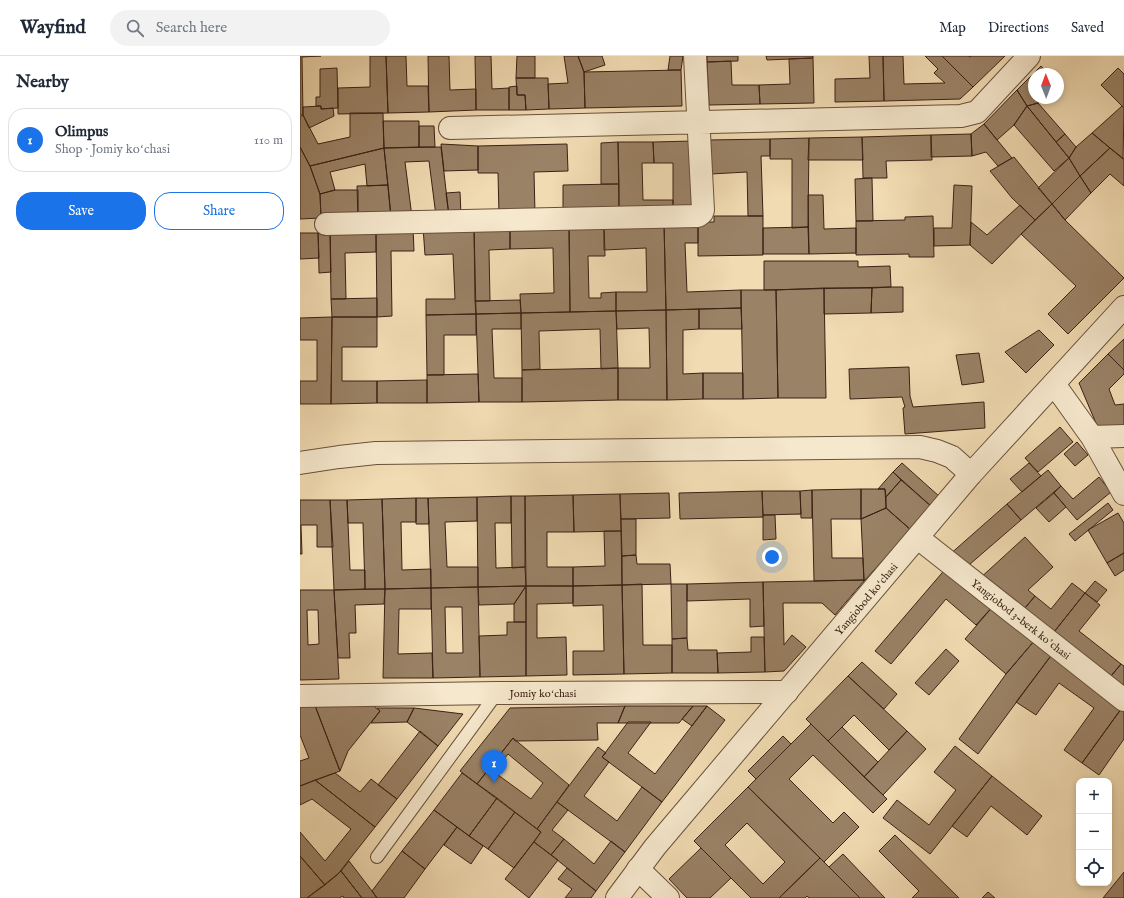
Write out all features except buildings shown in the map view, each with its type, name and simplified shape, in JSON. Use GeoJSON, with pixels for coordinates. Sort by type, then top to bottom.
{"type":"FeatureCollection","features":[{"type":"Feature","properties":{"kind":"street"},"geometry":{"type":"LineString","coordinates":[[326,224],[698,216],[703,210],[695,56]]}},
{"type":"Feature","properties":{"kind":"street"},"geometry":{"type":"LineString","coordinates":[[450,128],[961,116],[976,112],[1029,56]]}},
{"type":"Feature","properties":{"kind":"street","name":"Yangiobod koʻchasi"},"geometry":{"type":"LineString","coordinates":[[617,898],[638,869],[971,474],[1124,307]]}},
{"type":"Feature","properties":{"kind":"street"},"geometry":{"type":"LineString","coordinates":[[1054,384],[1092,437],[1124,494]]}},
{"type":"Feature","properties":{"kind":"street"},"geometry":{"type":"LineString","coordinates":[[1092,437],[1124,436]]}},
{"type":"Feature","properties":{"kind":"street"},"geometry":{"type":"LineString","coordinates":[[300,463],[376,453],[920,447],[952,456],[971,474]]}},
{"type":"Feature","properties":{"kind":"street","name":"Yangiobod 3-berk koʼchasi"},"geometry":{"type":"LineString","coordinates":[[918,538],[1124,700]]}},
{"type":"Feature","properties":{"kind":"street","name":"Jomiy koʻchasi"},"geometry":{"type":"LineString","coordinates":[[300,696],[497,693],[786,692]]}},
{"type":"Feature","properties":{"kind":"street"},"geometry":{"type":"LineString","coordinates":[[638,869],[668,898]]}},
{"type":"Feature","properties":{"kind":"lane"},"geometry":{"type":"LineString","coordinates":[[377,857],[497,693]]}},
{"type":"Feature","properties":{"kind":"place","name":"Olimpus"},"geometry":{"type":"Point","coordinates":[494,783]}}]}
